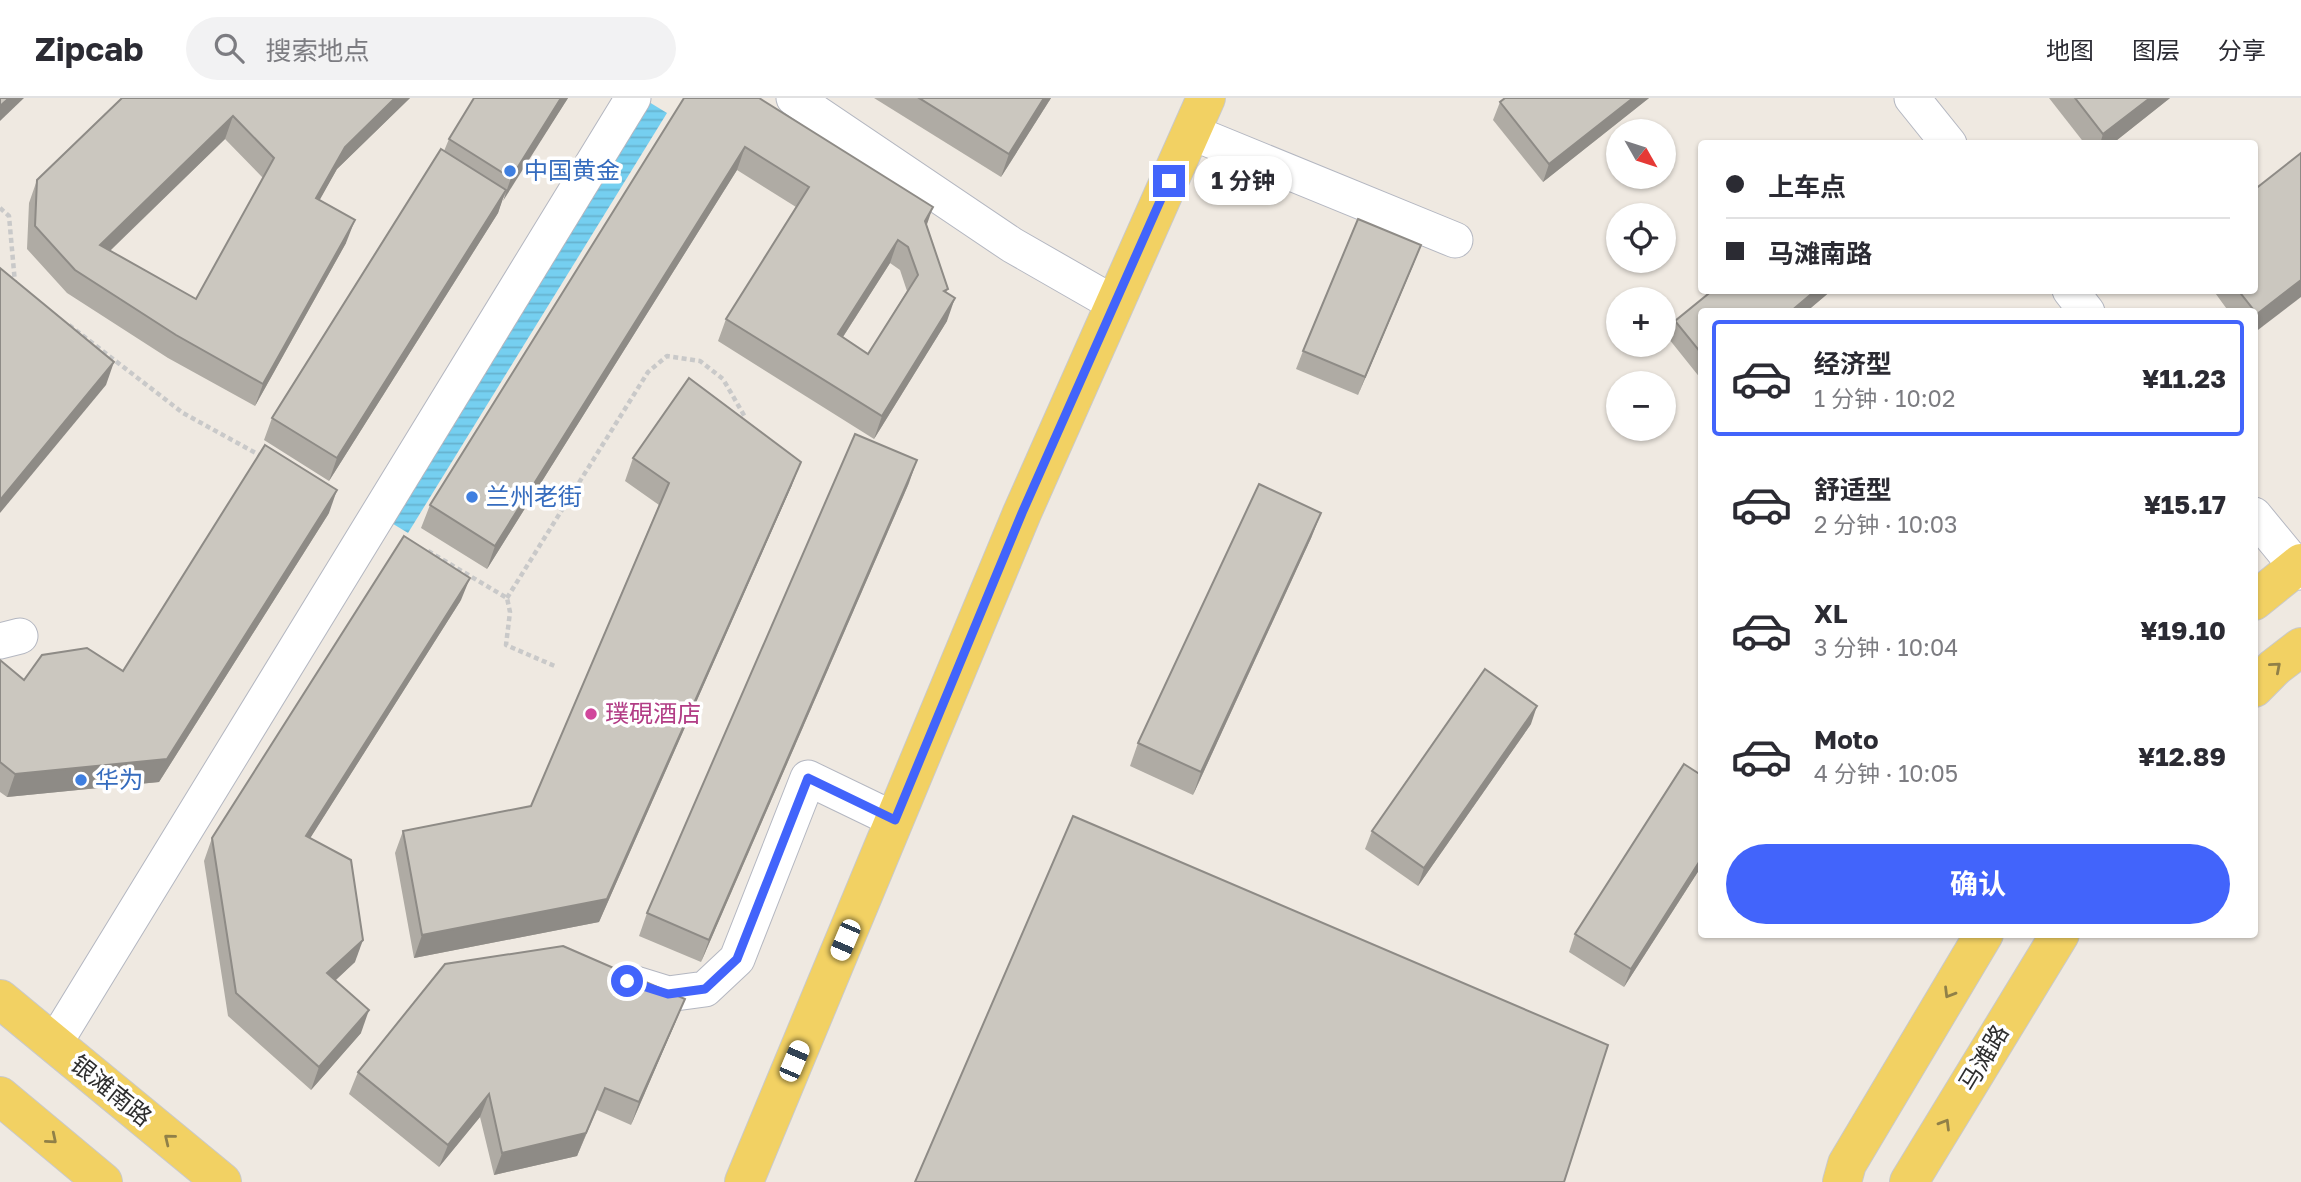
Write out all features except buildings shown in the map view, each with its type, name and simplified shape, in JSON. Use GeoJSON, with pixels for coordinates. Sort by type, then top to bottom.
{"type":"FeatureCollection","features":[{"type":"Feature","properties":{"kind":"main road"},"geometry":{"type":"LineString","coordinates":[[744,1182],[1022,513],[1206,98]]}},
{"type":"Feature","properties":{"kind":"main road"},"geometry":{"type":"LineString","coordinates":[[2258,598],[2299,567]]}},
{"type":"Feature","properties":{"kind":"main road"},"geometry":{"type":"LineString","coordinates":[[2258,684],[2275,667],[2301,648]]}},
{"type":"Feature","properties":{"kind":"main road"},"geometry":{"type":"LineString","coordinates":[[1842,1182],[1847,1164],[1982,938]]}},
{"type":"Feature","properties":{"kind":"main road","name":"马滩路"},"geometry":{"type":"LineString","coordinates":[[1909,1182],[2058,938]]}},
{"type":"Feature","properties":{"kind":"main road","name":"银滩南路"},"geometry":{"type":"LineString","coordinates":[[0,999],[222,1182]]}},
{"type":"Feature","properties":{"kind":"main road"},"geometry":{"type":"LineString","coordinates":[[0,1096],[103,1182]]}},
{"type":"Feature","properties":{"kind":"street"},"geometry":{"type":"LineString","coordinates":[[54,1044],[633,98]]}},
{"type":"Feature","properties":{"kind":"street"},"geometry":{"type":"LineString","coordinates":[[794,98],[1012,245],[1115,304]]}},
{"type":"Feature","properties":{"kind":"street"},"geometry":{"type":"LineString","coordinates":[[1912,98],[1946,140]]}},
{"type":"Feature","properties":{"kind":"street"},"geometry":{"type":"LineString","coordinates":[[1191,132],[1455,240]]}},
{"type":"Feature","properties":{"kind":"street"},"geometry":{"type":"LineString","coordinates":[[2073,294],[2084,308]]}},
{"type":"Feature","properties":{"kind":"street"},"geometry":{"type":"LineString","coordinates":[[2258,520],[2299,567]]}},
{"type":"Feature","properties":{"kind":"street"},"geometry":{"type":"LineString","coordinates":[[606,975],[668,994],[705,989],[737,959],[808,778],[895,820]]}},
{"type":"Feature","properties":{"kind":"path"},"geometry":{"type":"LineString","coordinates":[[0,208],[9,216],[15,283],[26,291]]}},
{"type":"Feature","properties":{"kind":"path"},"geometry":{"type":"LineString","coordinates":[[68,324],[183,413],[266,459]]}},
{"type":"Feature","properties":{"kind":"path"},"geometry":{"type":"LineString","coordinates":[[557,667],[506,645],[510,612],[507,598],[648,372],[667,356],[700,361],[723,380],[745,416]]}},
{"type":"Feature","properties":{"kind":"path"},"geometry":{"type":"LineString","coordinates":[[420,547],[507,598]]}},
{"type":"Feature","properties":{"kind":"water"},"geometry":{"type":"Polygon","coordinates":[[[644,99],[667,113],[408,533],[385,519],[644,99]]]}},
{"type":"Feature","properties":{"kind":"place","name":"中国黄金"},"geometry":{"type":"Point","coordinates":[510,171]}},
{"type":"Feature","properties":{"kind":"place","name":"兰州老街"},"geometry":{"type":"Point","coordinates":[472,497]}},
{"type":"Feature","properties":{"kind":"place","name":"璞硯酒店"},"geometry":{"type":"Point","coordinates":[591,714]}},
{"type":"Feature","properties":{"kind":"place","name":"华为"},"geometry":{"type":"Point","coordinates":[81,780]}},
{"type":"Feature","properties":{"kind":"route"},"geometry":{"type":"LineString","coordinates":[[627,981],[668,994],[705,989],[737,959],[808,778],[895,820],[1022,513],[1169,181]]}}]}
